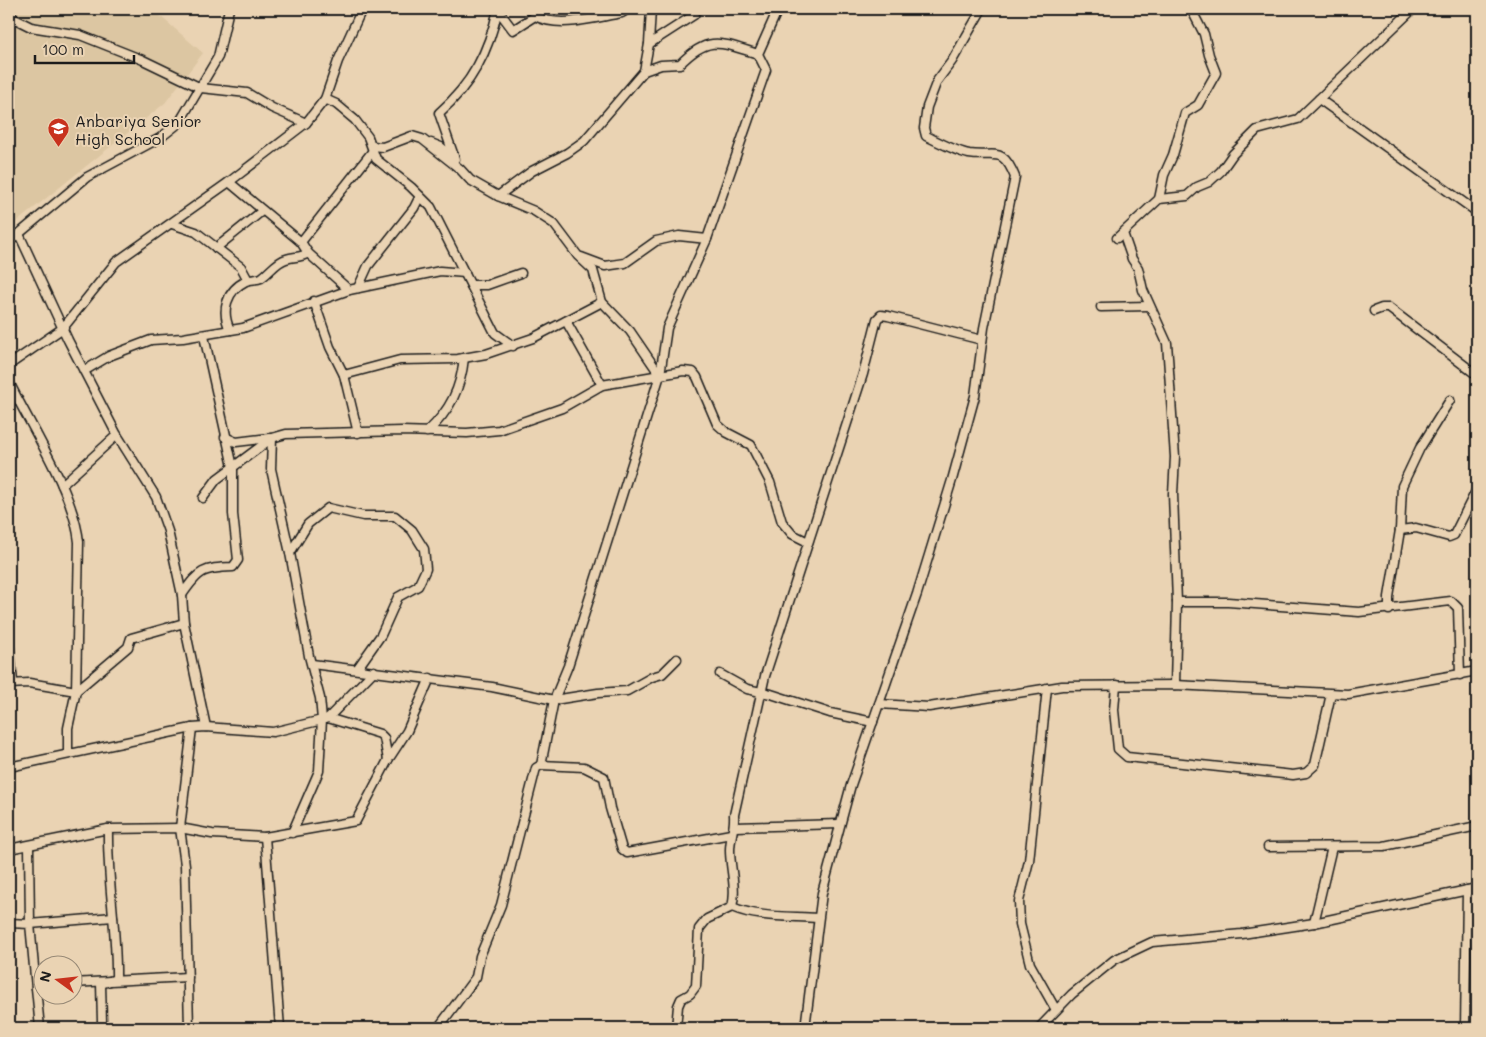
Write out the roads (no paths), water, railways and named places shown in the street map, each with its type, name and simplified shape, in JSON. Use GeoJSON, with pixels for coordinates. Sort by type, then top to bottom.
{"type":"FeatureCollection","features":[{"type":"Feature","properties":{"kind":"street"},"geometry":{"type":"LineString","coordinates":[[11,9],[9,15],[31,26],[80,35],[143,60],[201,88],[248,93],[272,108],[306,123]]}},
{"type":"Feature","properties":{"kind":"street"},"geometry":{"type":"LineString","coordinates":[[9,242],[87,177],[160,138],[178,123],[188,104],[201,88],[218,57],[229,9]]}},
{"type":"Feature","properties":{"kind":"street"},"geometry":{"type":"LineString","coordinates":[[9,364],[63,328],[116,262],[172,224],[306,123],[325,99],[338,61],[362,9]]}},
{"type":"Feature","properties":{"kind":"street"},"geometry":{"type":"LineString","coordinates":[[498,10],[512,30],[536,16],[544,21],[576,21],[622,13],[628,9]]}},
{"type":"Feature","properties":{"kind":"street"},"geometry":{"type":"LineString","coordinates":[[644,71],[650,44],[651,9]]}},
{"type":"Feature","properties":{"kind":"street"},"geometry":{"type":"LineString","coordinates":[[650,44],[694,15],[698,9]]}},
{"type":"Feature","properties":{"kind":"street"},"geometry":{"type":"LineString","coordinates":[[758,54],[778,9]]}},
{"type":"Feature","properties":{"kind":"street"},"geometry":{"type":"LineString","coordinates":[[805,1028],[818,918],[839,824],[952,480],[975,396],[982,340],[1016,177],[1010,164],[997,153],[969,154],[926,136],[924,128],[927,108],[938,81],[952,61],[982,9]]}},
{"type":"Feature","properties":{"kind":"street"},"geometry":{"type":"LineString","coordinates":[[1117,238],[1159,199],[1164,175],[1173,155],[1185,113],[1198,105],[1216,73],[1209,56],[1204,34],[1191,9]]}},
{"type":"Feature","properties":{"kind":"street"},"geometry":{"type":"LineString","coordinates":[[1159,199],[1187,196],[1196,186],[1209,182],[1221,171],[1233,154],[1258,130],[1298,120],[1338,83],[1351,68],[1371,52],[1393,25],[1412,9]]}},
{"type":"Feature","properties":{"kind":"street"},"geometry":{"type":"LineString","coordinates":[[301,242],[372,149],[412,136],[441,147],[455,159],[439,113],[465,88],[487,48],[498,10]]}},
{"type":"Feature","properties":{"kind":"street"},"geometry":{"type":"LineString","coordinates":[[498,196],[532,171],[567,153],[584,141],[644,71],[661,64],[680,64],[693,51],[708,43],[727,44],[758,54],[766,70],[707,239],[667,328],[660,375],[568,666],[554,700],[541,765]]}},
{"type":"Feature","properties":{"kind":"street"},"geometry":{"type":"LineString","coordinates":[[325,99],[336,104],[355,120],[365,131],[376,158],[420,196],[435,214],[495,333],[513,346]]}},
{"type":"Feature","properties":{"kind":"street"},"geometry":{"type":"LineString","coordinates":[[1319,99],[1477,212]]}},
{"type":"Feature","properties":{"kind":"street"},"geometry":{"type":"LineString","coordinates":[[422,139],[460,168],[470,180],[498,196],[534,211],[554,224],[578,256],[593,270],[602,302],[630,331],[660,375]]}},
{"type":"Feature","properties":{"kind":"street"},"geometry":{"type":"LineString","coordinates":[[229,182],[301,242],[308,253],[349,290]]}},
{"type":"Feature","properties":{"kind":"street"},"geometry":{"type":"LineString","coordinates":[[358,288],[368,266],[414,208],[420,196]]}},
{"type":"Feature","properties":{"kind":"street"},"geometry":{"type":"LineString","coordinates":[[216,248],[262,211]]}},
{"type":"Feature","properties":{"kind":"street"},"geometry":{"type":"LineString","coordinates":[[172,224],[196,232],[241,267],[248,280]]}},
{"type":"Feature","properties":{"kind":"street"},"geometry":{"type":"LineString","coordinates":[[1123,233],[1149,306],[1167,344],[1175,457],[1174,513],[1177,602],[1175,686]]}},
{"type":"Feature","properties":{"kind":"street"},"geometry":{"type":"LineString","coordinates":[[19,234],[117,436],[156,497],[168,531],[182,595],[184,623],[206,727]]}},
{"type":"Feature","properties":{"kind":"street"},"geometry":{"type":"LineString","coordinates":[[578,256],[605,266],[625,263],[656,241],[679,236],[707,239]]}},
{"type":"Feature","properties":{"kind":"street"},"geometry":{"type":"LineString","coordinates":[[230,330],[224,313],[226,302],[236,288],[248,280],[260,279],[279,262],[288,258],[303,257],[308,253]]}},
{"type":"Feature","properties":{"kind":"street"},"geometry":{"type":"LineString","coordinates":[[84,371],[109,356],[142,343],[204,336],[244,328],[314,301],[358,288],[440,272],[466,273]]}},
{"type":"Feature","properties":{"kind":"street"},"geometry":{"type":"LineString","coordinates":[[471,285],[487,285],[521,272]]}},
{"type":"Feature","properties":{"kind":"street"},"geometry":{"type":"LineString","coordinates":[[314,301],[330,347],[344,375],[358,433]]}},
{"type":"Feature","properties":{"kind":"street"},"geometry":{"type":"LineString","coordinates":[[344,375],[400,360],[464,358],[486,354],[513,346],[602,302]]}},
{"type":"Feature","properties":{"kind":"street"},"geometry":{"type":"LineString","coordinates":[[1101,308],[1149,306]]}},
{"type":"Feature","properties":{"kind":"street"},"geometry":{"type":"LineString","coordinates":[[1374,311],[1389,308],[1477,375]]}},
{"type":"Feature","properties":{"kind":"street"},"geometry":{"type":"LineString","coordinates":[[732,907],[734,892],[730,853],[734,815],[761,692],[863,374],[878,319],[881,315],[888,316],[982,340]]}},
{"type":"Feature","properties":{"kind":"street"},"geometry":{"type":"LineString","coordinates":[[566,321],[602,385]]}},
{"type":"Feature","properties":{"kind":"street"},"geometry":{"type":"LineString","coordinates":[[182,595],[201,571],[209,568],[233,567],[238,560],[232,514],[233,467],[225,437],[210,354],[204,336]]}},
{"type":"Feature","properties":{"kind":"street"},"geometry":{"type":"LineString","coordinates":[[427,432],[440,420],[454,398],[462,374],[464,358]]}},
{"type":"Feature","properties":{"kind":"street"},"geometry":{"type":"LineString","coordinates":[[225,437],[236,442],[272,438],[286,434],[485,432],[514,426],[562,408],[602,385],[683,371],[693,372],[697,377],[717,424],[726,432],[751,444],[770,482],[782,522],[792,534],[808,542]]}},
{"type":"Feature","properties":{"kind":"street"},"geometry":{"type":"LineString","coordinates":[[9,382],[62,485],[73,512],[79,542],[76,692],[68,728],[68,752]]}},
{"type":"Feature","properties":{"kind":"street"},"geometry":{"type":"LineString","coordinates":[[1389,610],[1389,597],[1400,530],[1402,486],[1420,448],[1450,400]]}},
{"type":"Feature","properties":{"kind":"street"},"geometry":{"type":"LineString","coordinates":[[62,485],[117,436]]}},
{"type":"Feature","properties":{"kind":"street"},"geometry":{"type":"LineString","coordinates":[[203,498],[217,480],[272,438]]}},
{"type":"Feature","properties":{"kind":"street"},"geometry":{"type":"LineString","coordinates":[[272,438],[271,469],[325,719],[319,771],[292,833]]}},
{"type":"Feature","properties":{"kind":"street"},"geometry":{"type":"LineString","coordinates":[[1400,530],[1416,528],[1449,537],[1454,536],[1477,489]]}},
{"type":"Feature","properties":{"kind":"street"},"geometry":{"type":"LineString","coordinates":[[290,553],[308,524],[328,508],[363,516],[395,516],[412,530],[424,549],[426,570],[418,586],[398,597],[381,635],[358,669]]}},
{"type":"Feature","properties":{"kind":"street"},"geometry":{"type":"LineString","coordinates":[[1177,602],[1252,603],[1359,612],[1389,610],[1451,600],[1458,608],[1460,675]]}},
{"type":"Feature","properties":{"kind":"street"},"geometry":{"type":"LineString","coordinates":[[9,641],[11,683],[76,692],[128,647],[131,638],[184,623]]}},
{"type":"Feature","properties":{"kind":"street"},"geometry":{"type":"LineString","coordinates":[[312,664],[430,678],[525,693],[554,700],[598,693],[627,691],[652,677],[662,674],[678,659]]}},
{"type":"Feature","properties":{"kind":"street"},"geometry":{"type":"LineString","coordinates":[[325,719],[374,671]]}},
{"type":"Feature","properties":{"kind":"street"},"geometry":{"type":"LineString","coordinates":[[879,704],[929,706],[1062,686],[1175,686],[1330,694],[1370,691],[1477,672]]}},
{"type":"Feature","properties":{"kind":"street"},"geometry":{"type":"LineString","coordinates":[[720,674],[747,689],[814,706],[830,713],[873,722]]}},
{"type":"Feature","properties":{"kind":"street"},"geometry":{"type":"LineString","coordinates":[[9,849],[108,829],[180,828],[212,834],[265,837],[356,822],[388,760],[407,730],[430,678]]}},
{"type":"Feature","properties":{"kind":"street"},"geometry":{"type":"LineString","coordinates":[[1116,685],[1114,710],[1118,749],[1127,757],[1294,775],[1306,773],[1315,765],[1330,694]]}},
{"type":"Feature","properties":{"kind":"street"},"geometry":{"type":"LineString","coordinates":[[1047,688],[1030,853],[1019,901],[1020,924],[1030,964],[1056,1010]]}},
{"type":"Feature","properties":{"kind":"street"},"geometry":{"type":"LineString","coordinates":[[9,767],[68,752],[192,728],[206,727],[274,732],[299,724],[325,719],[380,734],[384,738],[388,760]]}},
{"type":"Feature","properties":{"kind":"street"},"geometry":{"type":"LineString","coordinates":[[189,1028],[185,865],[180,828],[192,728]]}},
{"type":"Feature","properties":{"kind":"street"},"geometry":{"type":"LineString","coordinates":[[438,1028],[476,977],[480,956],[502,905],[536,768],[541,765],[584,767],[604,777],[610,808],[622,849],[627,853],[733,830],[839,824]]}},
{"type":"Feature","properties":{"kind":"street"},"geometry":{"type":"LineString","coordinates":[[1268,848],[1384,846],[1477,826]]}},
{"type":"Feature","properties":{"kind":"street"},"geometry":{"type":"LineString","coordinates":[[108,829],[108,864],[117,953],[116,979]]}},
{"type":"Feature","properties":{"kind":"street"},"geometry":{"type":"LineString","coordinates":[[265,837],[280,1028]]}},
{"type":"Feature","properties":{"kind":"street"},"geometry":{"type":"LineString","coordinates":[[29,846],[30,924],[34,954]]}},
{"type":"Feature","properties":{"kind":"street"},"geometry":{"type":"LineString","coordinates":[[1314,923],[1332,847]]}},
{"type":"Feature","properties":{"kind":"street"},"geometry":{"type":"LineString","coordinates":[[1039,1028],[1056,1010],[1114,960],[1152,942],[1187,937],[1242,934],[1314,923],[1477,888]]}},
{"type":"Feature","properties":{"kind":"street"},"geometry":{"type":"LineString","coordinates":[[1465,1028],[1467,890]]}},
{"type":"Feature","properties":{"kind":"street"},"geometry":{"type":"LineString","coordinates":[[676,1028],[678,1006],[681,998],[690,994],[696,986],[699,929],[707,919],[732,907],[778,916],[818,918]]}},
{"type":"Feature","properties":{"kind":"street"},"geometry":{"type":"LineString","coordinates":[[9,922],[30,924],[114,917]]}},
{"type":"Feature","properties":{"kind":"street"},"geometry":{"type":"LineString","coordinates":[[82,982],[188,977]]}},
{"type":"Feature","properties":{"kind":"street"},"geometry":{"type":"LineString","coordinates":[[100,1028],[102,1022],[101,984],[116,979]]}},
{"type":"Feature","properties":{"kind":"street"},"geometry":{"type":"LineString","coordinates":[[39,1004],[40,1028]]}},
{"type":"Feature","properties":{"kind":"place","name":"Anbariya Senior High School"},"geometry":{"type":"Point","coordinates":[59,148]}}]}
